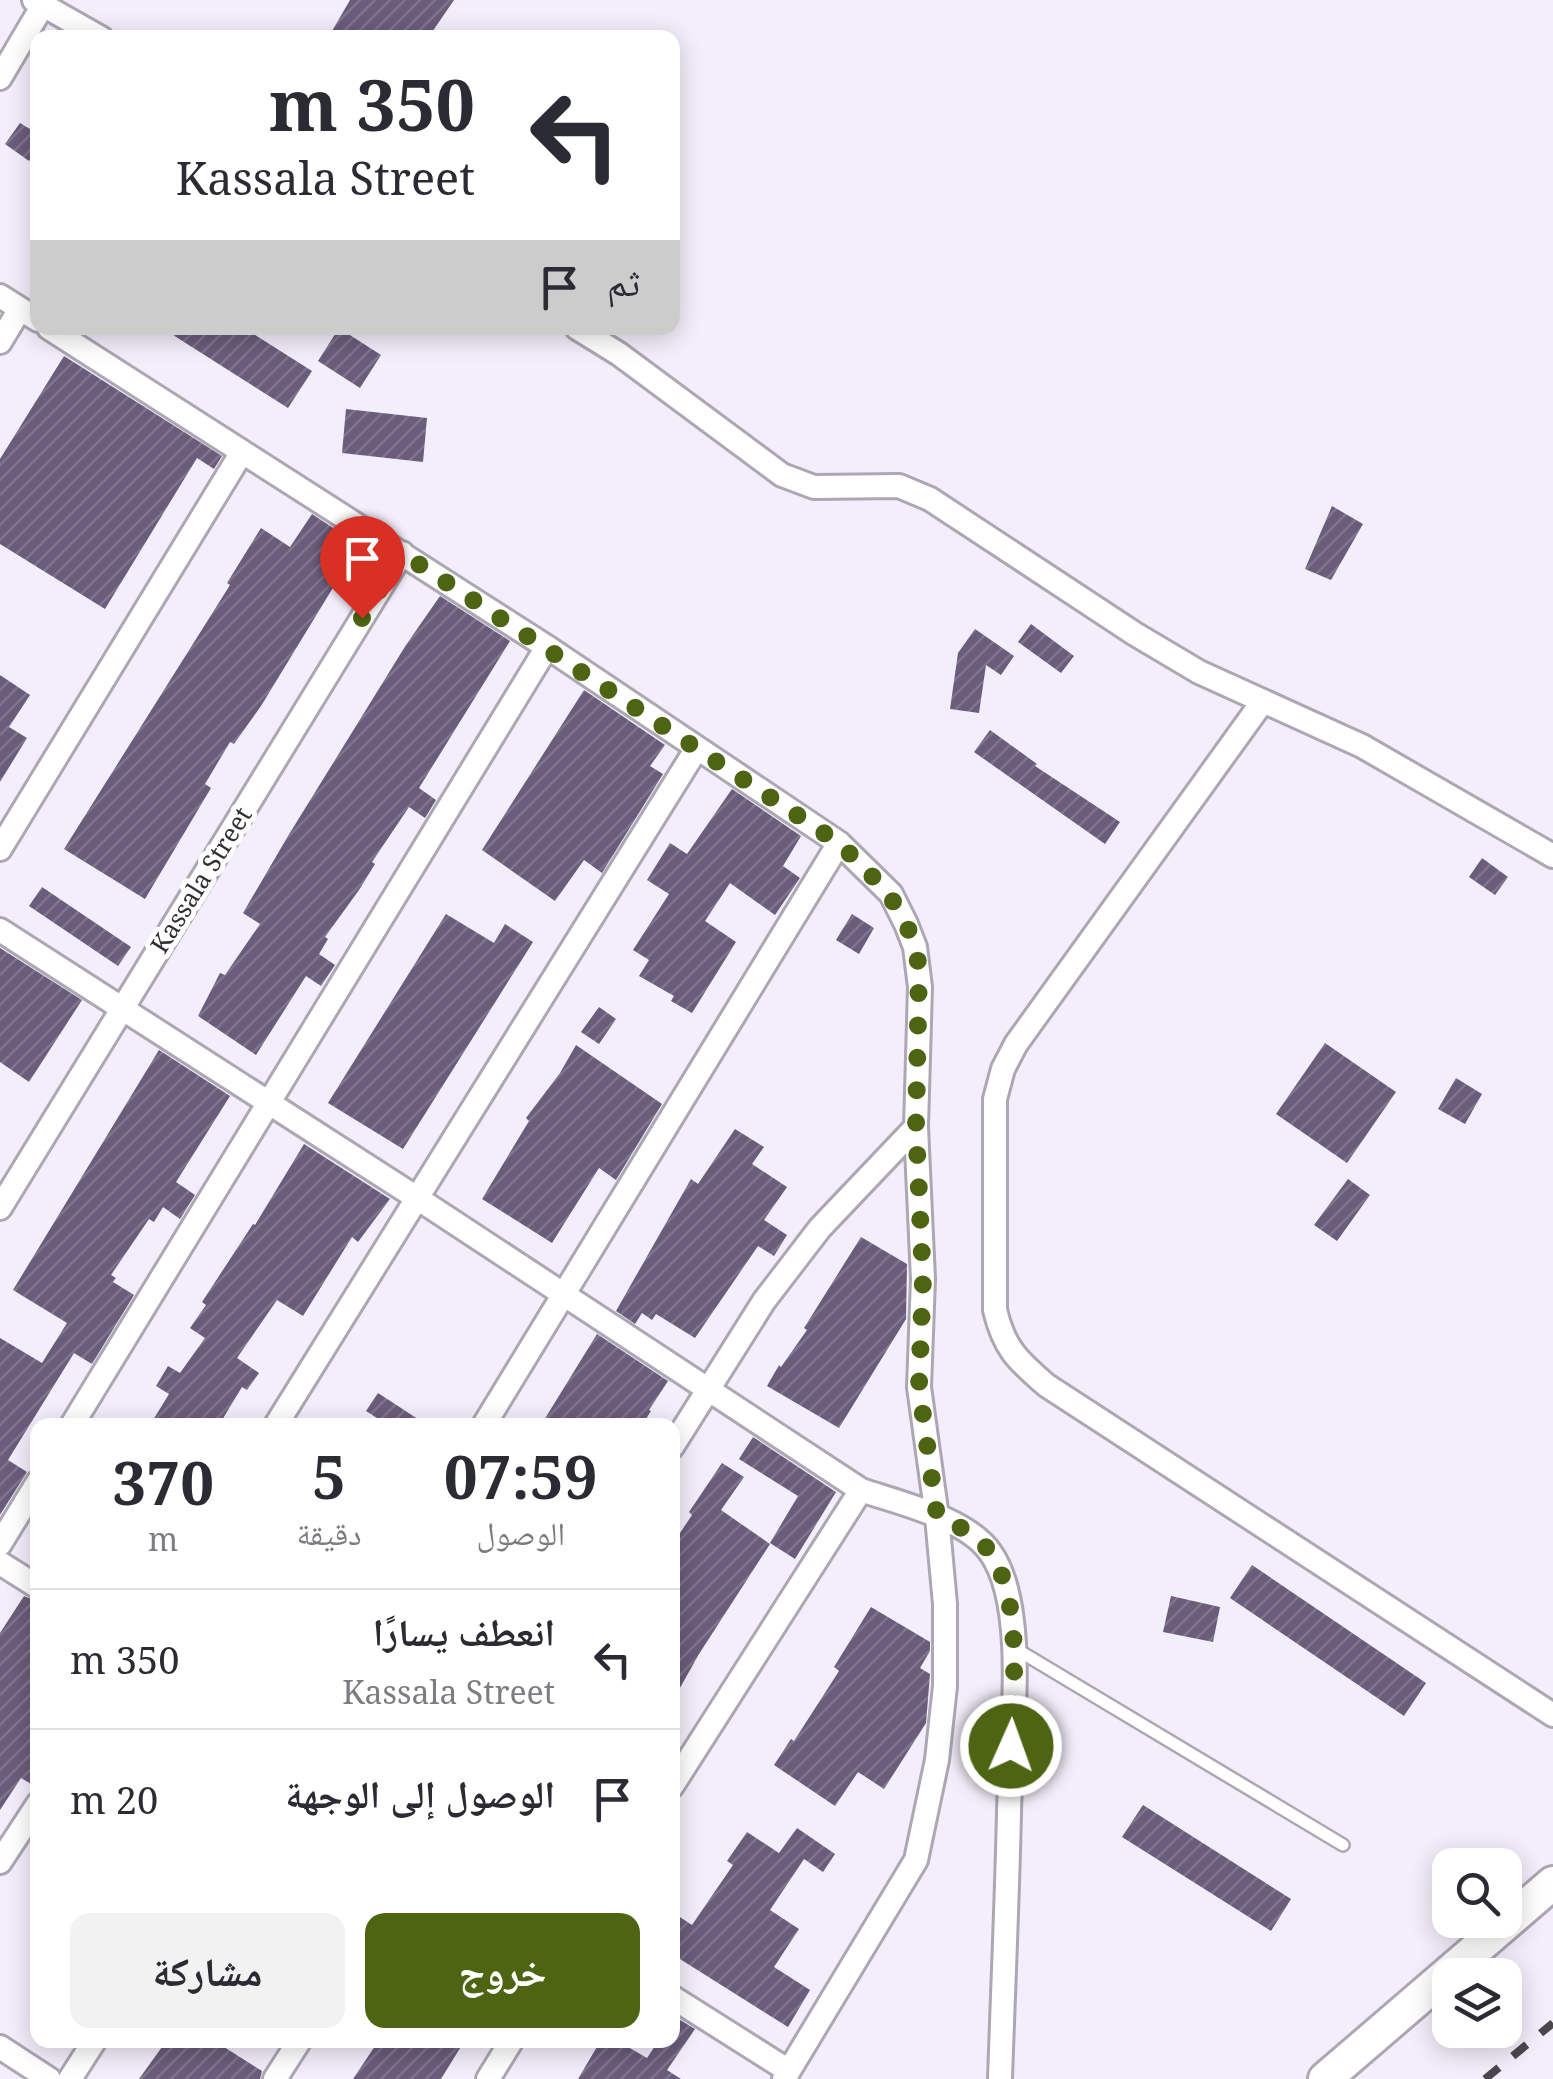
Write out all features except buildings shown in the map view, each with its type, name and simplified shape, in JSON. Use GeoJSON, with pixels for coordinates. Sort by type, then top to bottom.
{"type":"FeatureCollection","features":[{"type":"Feature","properties":{"kind":"main road"},"geometry":{"type":"LineString","coordinates":[[1324,2079],[1553,1884]]}},
{"type":"Feature","properties":{"kind":"street"},"geometry":{"type":"LineString","coordinates":[[0,78],[38,2],[87,30]]}},
{"type":"Feature","properties":{"kind":"street"},"geometry":{"type":"LineString","coordinates":[[0,342],[19,308]]}},
{"type":"Feature","properties":{"kind":"street"},"geometry":{"type":"LineString","coordinates":[[60,335],[547,647],[839,843],[891,894],[916,948],[920,987],[916,1127],[923,1279],[919,1386],[945,1604],[946,1686],[921,1844],[916,1860],[786,2075],[680,2002]]}},
{"type":"Feature","properties":{"kind":"street"},"geometry":{"type":"LineString","coordinates":[[588,335],[782,475],[814,486],[900,486],[930,499],[1135,634],[1200,672],[1362,746],[1553,856]]}},
{"type":"Feature","properties":{"kind":"street"},"geometry":{"type":"LineString","coordinates":[[0,849],[242,452]]}},
{"type":"Feature","properties":{"kind":"street","name":"Kassala Street"},"geometry":{"type":"LineString","coordinates":[[0,1208],[402,553]]}},
{"type":"Feature","properties":{"kind":"street"},"geometry":{"type":"LineString","coordinates":[[76,1418],[547,647]]}},
{"type":"Feature","properties":{"kind":"street"},"geometry":{"type":"LineString","coordinates":[[1263,701],[1016,1044],[1003,1068],[995,1099],[995,1310],[1002,1340],[1020,1363],[1046,1385],[1553,1714]]}},
{"type":"Feature","properties":{"kind":"street"},"geometry":{"type":"LineString","coordinates":[[280,1418],[697,748]]}},
{"type":"Feature","properties":{"kind":"street"},"geometry":{"type":"LineString","coordinates":[[488,1418],[839,843]]}},
{"type":"Feature","properties":{"kind":"street"},"geometry":{"type":"LineString","coordinates":[[0,930],[861,1490],[937,1516],[976,1537],[991,1553],[1002,1577],[1014,1648],[1000,2079]]}},
{"type":"Feature","properties":{"kind":"street"},"geometry":{"type":"LineString","coordinates":[[680,1435],[764,1301],[820,1228],[916,1127]]}},
{"type":"Feature","properties":{"kind":"street"},"geometry":{"type":"LineString","coordinates":[[680,1773],[861,1490]]}},
{"type":"Feature","properties":{"kind":"street"},"geometry":{"type":"LineString","coordinates":[[0,1544],[30,1495]]}},
{"type":"Feature","properties":{"kind":"street"},"geometry":{"type":"LineString","coordinates":[[0,1563],[30,1582]]}},
{"type":"Feature","properties":{"kind":"street"},"geometry":{"type":"LineString","coordinates":[[0,1862],[30,1816]]}},
{"type":"Feature","properties":{"kind":"street"},"geometry":{"type":"LineString","coordinates":[[0,2047],[50,2079]]}},
{"type":"Feature","properties":{"kind":"street"},"geometry":{"type":"LineString","coordinates":[[70,2079],[90,2048]]}},
{"type":"Feature","properties":{"kind":"street"},"geometry":{"type":"LineString","coordinates":[[275,2079],[295,2048]]}},
{"type":"Feature","properties":{"kind":"street"},"geometry":{"type":"LineString","coordinates":[[488,2079],[507,2048]]}},
{"type":"Feature","properties":{"kind":"lane"},"geometry":{"type":"LineString","coordinates":[[1014,1648],[1343,1845]]}},
{"type":"Feature","properties":{"kind":"railway"},"geometry":{"type":"LineString","coordinates":[[1485,2079],[1553,2023]]}},
{"type":"Feature","properties":{"kind":"route"},"geometry":{"type":"LineString","coordinates":[[362,618],[402,553],[839,843],[891,894],[916,948],[919,967],[916,1127],[923,1279],[919,1386],[937,1516],[976,1537],[991,1553],[1002,1577],[1014,1648],[1011,1746]]}}]}
